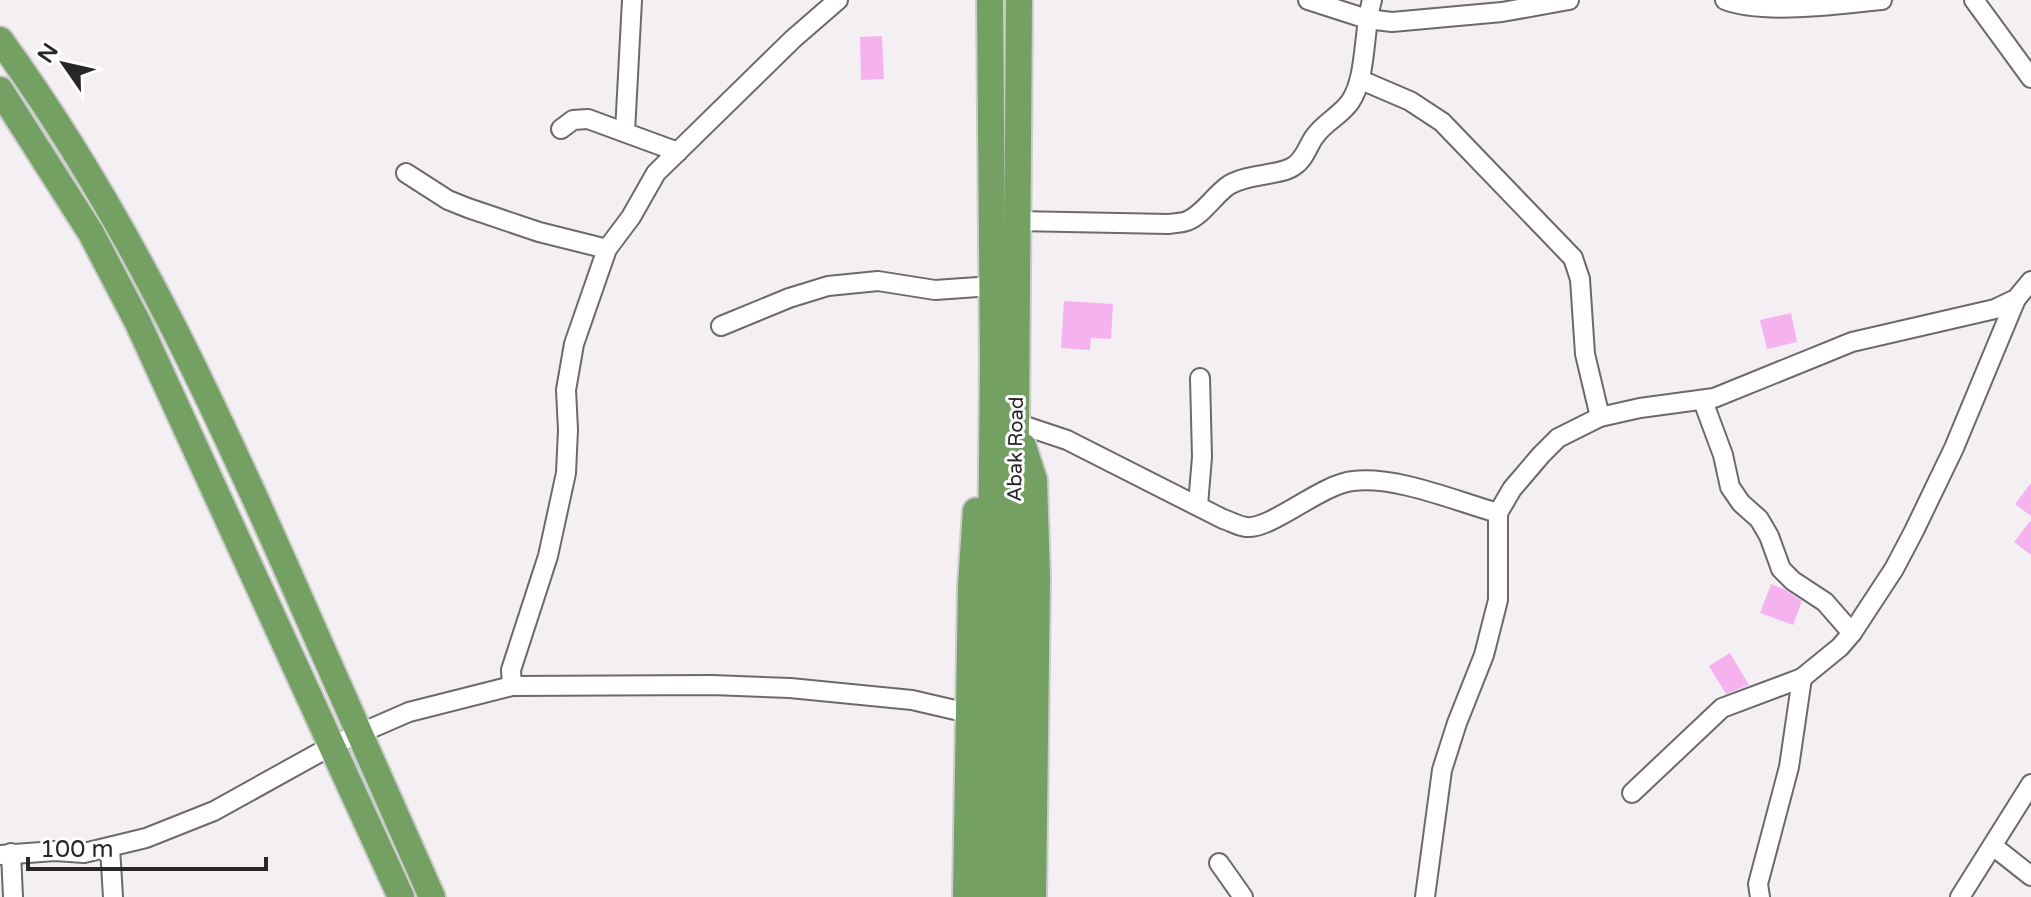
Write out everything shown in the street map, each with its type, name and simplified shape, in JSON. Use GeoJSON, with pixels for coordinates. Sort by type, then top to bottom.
{"type":"FeatureCollection","features":[{"type":"Feature","properties":{"kind":"highway","name":"Abak Road"},"geometry":{"type":"LineString","coordinates":[[988,897],[993,360],[990,0]]}},
{"type":"Feature","properties":{"kind":"highway","name":"Abak Road"},"geometry":{"type":"LineString","coordinates":[[1008,897],[1019,0]]}},
{"type":"Feature","properties":{"kind":"highway"},"geometry":{"type":"LineString","coordinates":[[0,40],[36,90],[95,185],[162,304],[229,436],[432,897]]}},
{"type":"Feature","properties":{"kind":"highway"},"geometry":{"type":"LineString","coordinates":[[0,90],[91,233],[131,310],[401,897]]}},
{"type":"Feature","properties":{"kind":"highway"},"geometry":{"type":"LineString","coordinates":[[966,897],[971,585],[978,481],[993,360]]}},
{"type":"Feature","properties":{"kind":"highway"},"geometry":{"type":"LineString","coordinates":[[1016,423],[1034,480],[1037,564],[1033,897]]}},
{"type":"Feature","properties":{"kind":"street"},"geometry":{"type":"LineString","coordinates":[[625,132],[632,0]]}},
{"type":"Feature","properties":{"kind":"street"},"geometry":{"type":"LineString","coordinates":[[512,686],[511,670],[548,556],[566,473],[566,390],[574,344],[607,249],[631,217],[656,173],[793,39],[838,0]]}},
{"type":"Feature","properties":{"kind":"street"},"geometry":{"type":"LineString","coordinates":[[1308,0],[1367,19],[1392,22],[1502,12],[1569,0]]}},
{"type":"Feature","properties":{"kind":"street"},"geometry":{"type":"LineString","coordinates":[[1017,221],[1169,224],[1189,221],[1230,185],[1255,175],[1294,167],[1305,155],[1314,136],[1340,115],[1353,99],[1361,80],[1372,0]]}},
{"type":"Feature","properties":{"kind":"street"},"geometry":{"type":"LineString","coordinates":[[1725,0],[1738,5],[1762,6],[1882,0]]}},
{"type":"Feature","properties":{"kind":"street"},"geometry":{"type":"LineString","coordinates":[[1974,0],[2031,78]]}},
{"type":"Feature","properties":{"kind":"street"},"geometry":{"type":"LineString","coordinates":[[1361,80],[1410,101],[1442,122],[1573,258],[1580,279],[1585,354],[1600,417]]}},
{"type":"Feature","properties":{"kind":"street"},"geometry":{"type":"LineString","coordinates":[[561,129],[573,120],[588,119],[678,152]]}},
{"type":"Feature","properties":{"kind":"street"},"geometry":{"type":"LineString","coordinates":[[406,173],[448,200],[468,208],[539,232],[607,249]]}},
{"type":"Feature","properties":{"kind":"street"},"geometry":{"type":"LineString","coordinates":[[721,326],[789,298],[828,286],[878,281],[935,290],[992,286]]}},
{"type":"Feature","properties":{"kind":"street"},"geometry":{"type":"LineString","coordinates":[[1632,793],[1722,708],[1802,678],[1852,633],[1894,569],[1914,531],[1954,448],[2016,299],[2031,281]]}},
{"type":"Feature","properties":{"kind":"street"},"geometry":{"type":"LineString","coordinates":[[1425,897],[1442,770],[1484,655],[1498,600],[1498,513],[1512,489],[1558,438],[1600,417],[1640,408],[1703,401],[1852,342],[1981,314],[2016,299]]}},
{"type":"Feature","properties":{"kind":"street"},"geometry":{"type":"LineString","coordinates":[[1198,505],[1202,457],[1200,378]]}},
{"type":"Feature","properties":{"kind":"street"},"geometry":{"type":"LineString","coordinates":[[1703,401],[1723,455],[1730,487],[1741,503],[1759,519],[1781,569],[1793,581],[1825,602],[1852,633]]}},
{"type":"Feature","properties":{"kind":"street"},"geometry":{"type":"LineString","coordinates":[[1016,423],[1067,440],[1223,519],[1247,527],[1265,524],[1349,481],[1392,483],[1498,513]]}},
{"type":"Feature","properties":{"kind":"street"},"geometry":{"type":"LineString","coordinates":[[1760,897],[1758,884],[1789,767],[1802,678]]}},
{"type":"Feature","properties":{"kind":"street"},"geometry":{"type":"LineString","coordinates":[[13,897],[6,854],[84,853],[146,838],[214,811],[358,733],[409,712],[492,689],[512,686],[712,685],[790,688],[912,700],[968,713]]}},
{"type":"Feature","properties":{"kind":"street"},"geometry":{"type":"LineString","coordinates":[[1960,897],[2031,784]]}},
{"type":"Feature","properties":{"kind":"street"},"geometry":{"type":"LineString","coordinates":[[1993,846],[2031,876]]}},
{"type":"Feature","properties":{"kind":"street"},"geometry":{"type":"LineString","coordinates":[[110,848],[113,897]]}},
{"type":"Feature","properties":{"kind":"street"},"geometry":{"type":"LineString","coordinates":[[1219,863],[1243,897]]}},
{"type":"Feature","properties":{"kind":"building"},"geometry":{"type":"Polygon","coordinates":[[[882,36],[884,79],[861,80],[860,37],[882,36]]]}},
{"type":"Feature","properties":{"kind":"building"},"geometry":{"type":"Polygon","coordinates":[[[1064,301],[1113,304],[1111,339],[1091,338],[1090,350],[1061,348],[1064,301]]]}},
{"type":"Feature","properties":{"kind":"building"},"geometry":{"type":"Polygon","coordinates":[[[1791,313],[1797,342],[1767,349],[1760,320],[1791,313]]]}},
{"type":"Feature","properties":{"kind":"building"},"geometry":{"type":"Polygon","coordinates":[[[2031,483],[2031,516],[2015,504],[2031,483]]]}},
{"type":"Feature","properties":{"kind":"building"},"geometry":{"type":"Polygon","coordinates":[[[2031,520],[2031,555],[2014,542],[2031,520]]]}},
{"type":"Feature","properties":{"kind":"building"},"geometry":{"type":"Polygon","coordinates":[[[1771,584],[1802,601],[1793,625],[1760,613],[1771,584]]]}},
{"type":"Feature","properties":{"kind":"building"},"geometry":{"type":"Polygon","coordinates":[[[1730,653],[1749,685],[1726,694],[1709,666],[1730,653]]]}}]}
